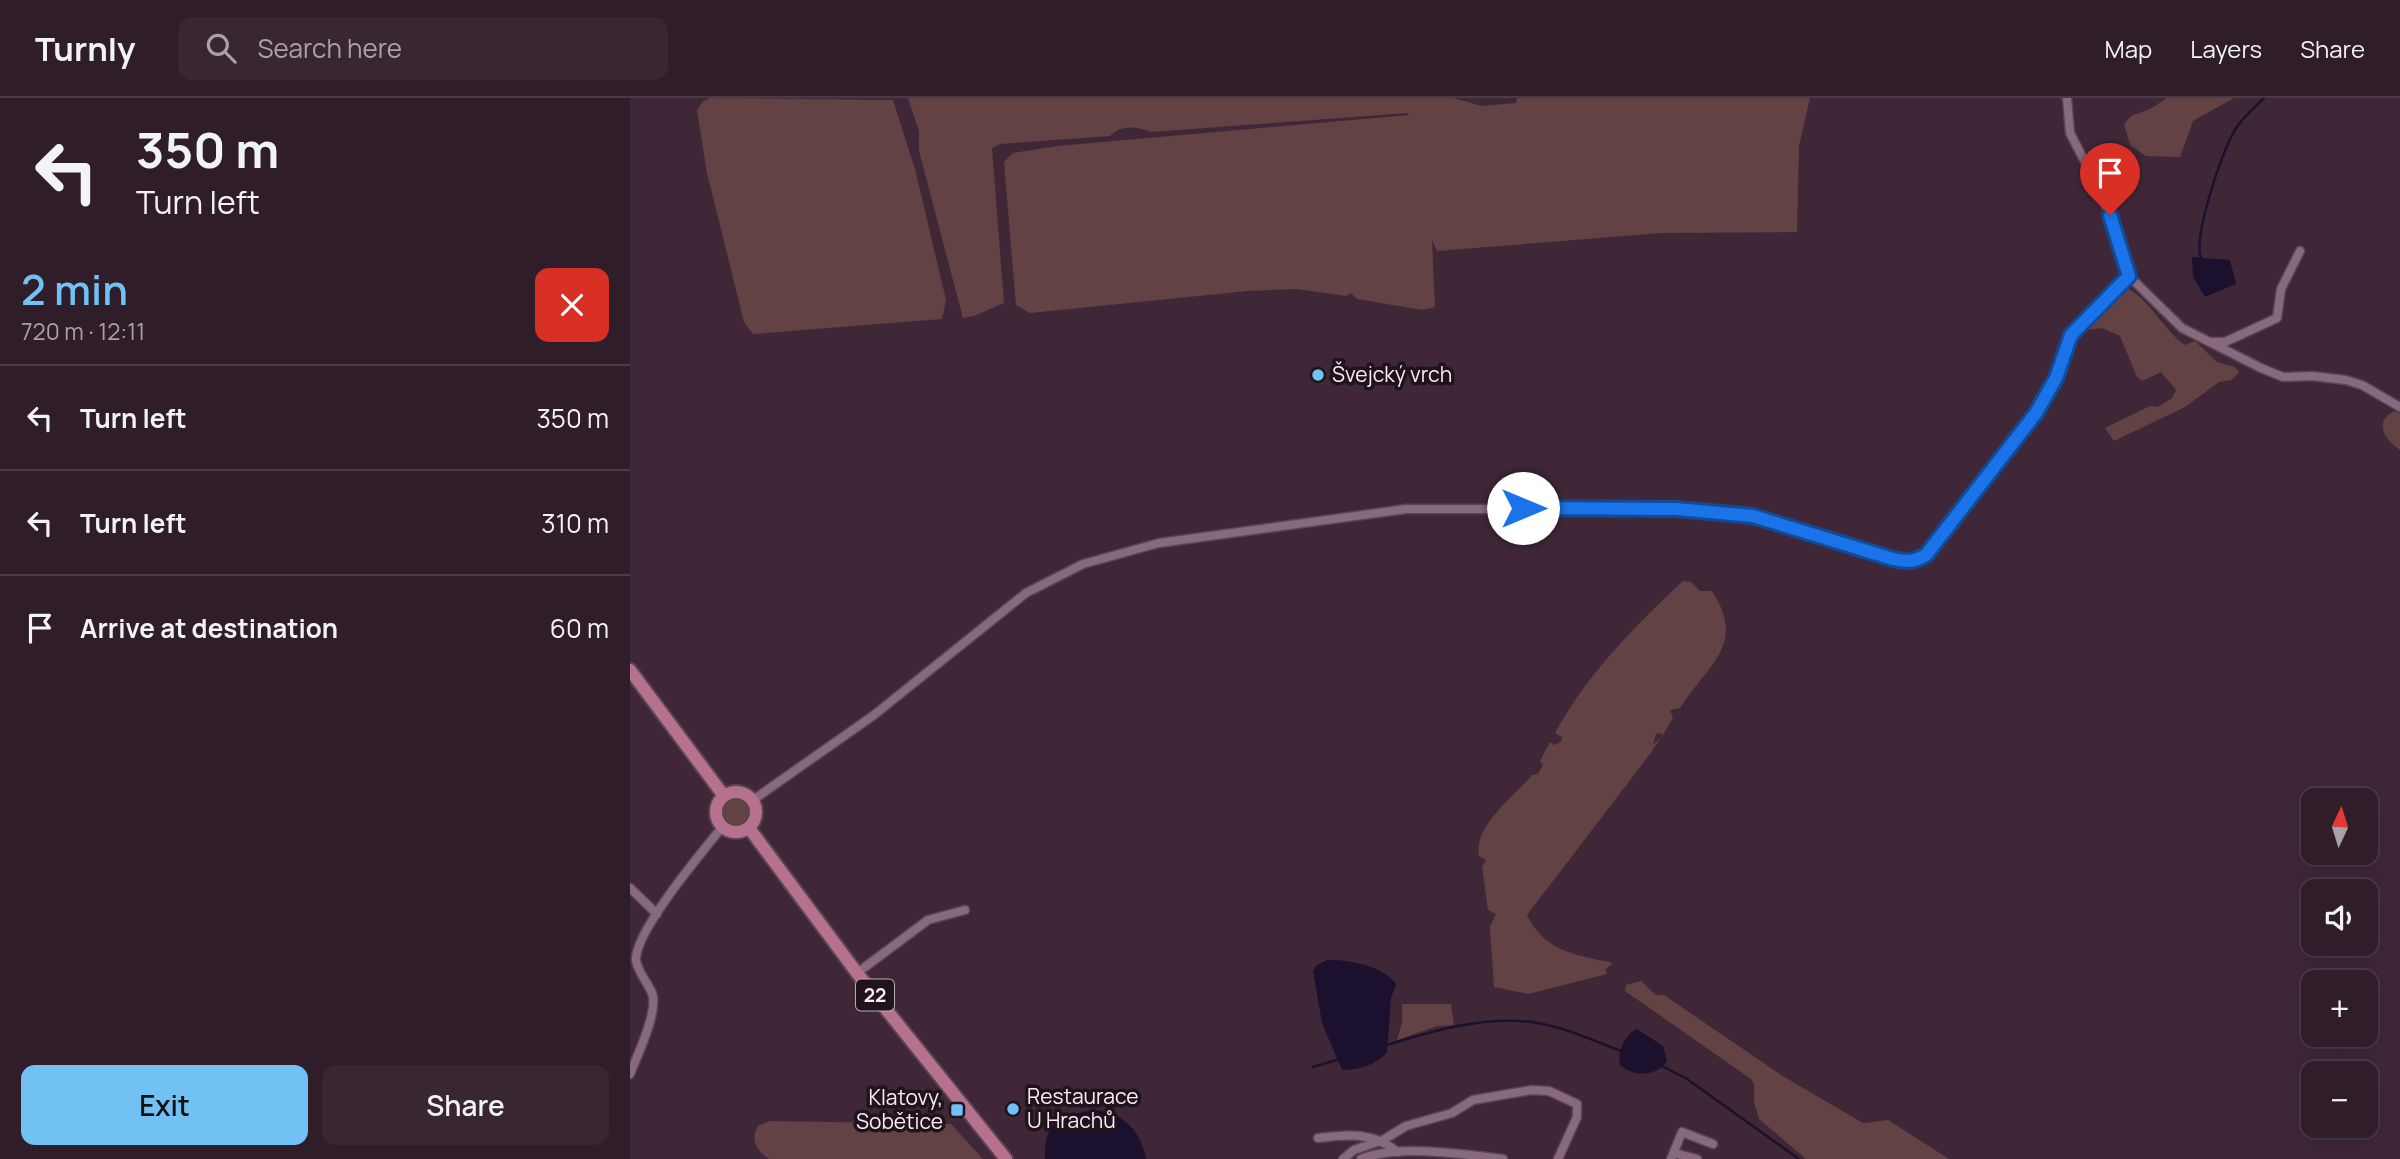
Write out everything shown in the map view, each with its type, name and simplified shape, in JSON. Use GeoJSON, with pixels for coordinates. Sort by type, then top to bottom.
{"type":"FeatureCollection","features":[{"type":"Feature","properties":{"kind":"main road"},"geometry":{"type":"LineString","coordinates":[[630,670],[724,796]]}},
{"type":"Feature","properties":{"kind":"main road"},"geometry":{"type":"LineString","coordinates":[[737,792],[753,800],[756,817],[749,828],[733,832],[723,826],[716,810],[724,796],[737,792]]}},
{"type":"Feature","properties":{"kind":"main road","name":"22"},"geometry":{"type":"LineString","coordinates":[[749,828],[857,973],[1006,1159]]}},
{"type":"Feature","properties":{"kind":"street"},"geometry":{"type":"LineString","coordinates":[[2067,98],[2070,134],[2103,197],[2129,276],[2174,322],[2283,377],[2346,380],[2362,385],[2400,407]]}},
{"type":"Feature","properties":{"kind":"street"},"geometry":{"type":"LineString","coordinates":[[2210,342],[2225,342],[2277,318],[2281,289],[2300,251]]}},
{"type":"Feature","properties":{"kind":"street"},"geometry":{"type":"LineString","coordinates":[[753,800],[874,715],[1026,593],[1083,564],[1159,543],[1406,509],[1676,509],[1753,516],[1893,559],[1909,562],[1918,560],[1926,555],[2036,413],[2056,378],[2071,335],[2129,276]]}},
{"type":"Feature","properties":{"kind":"street"},"geometry":{"type":"LineString","coordinates":[[630,1074],[654,1008],[653,996],[634,952],[657,914],[723,826]]}},
{"type":"Feature","properties":{"kind":"street"},"geometry":{"type":"LineString","coordinates":[[630,888],[657,914]]}},
{"type":"Feature","properties":{"kind":"street"},"geometry":{"type":"LineString","coordinates":[[857,973],[928,920],[965,910]]}},
{"type":"Feature","properties":{"kind":"street"},"geometry":{"type":"LineString","coordinates":[[1343,1159],[1354,1150],[1383,1140],[1415,1122],[1452,1113],[1473,1100],[1531,1090],[1549,1091],[1577,1104],[1578,1110],[1558,1159]]}},
{"type":"Feature","properties":{"kind":"street"},"geometry":{"type":"LineString","coordinates":[[1697,1159],[1672,1156],[1682,1132],[1713,1144]]}},
{"type":"Feature","properties":{"kind":"street"},"geometry":{"type":"LineString","coordinates":[[1318,1138],[1348,1134],[1383,1140],[1398,1152]]}},
{"type":"Feature","properties":{"kind":"street"},"geometry":{"type":"LineString","coordinates":[[1361,1159],[1375,1153],[1398,1152],[1503,1159]]}},
{"type":"Feature","properties":{"kind":"shaded area"},"geometry":{"type":"Polygon","coordinates":[[[710,98],[893,100],[915,169],[946,300],[942,319],[753,334],[744,322],[707,173],[697,111],[702,102],[710,98]]]}},
{"type":"Feature","properties":{"kind":"shaded area"},"geometry":{"type":"Polygon","coordinates":[[[908,98],[1453,98],[1482,106],[1516,103],[1517,98],[1810,98],[1799,146],[1797,232],[1662,233],[1437,251],[1432,240],[1435,307],[1422,310],[1357,299],[1351,293],[1346,296],[1297,289],[1248,291],[1030,313],[1016,305],[1004,162],[1013,153],[1058,146],[1409,115],[1408,113],[1151,132],[1130,128],[1110,136],[1000,144],[992,148],[1004,303],[963,318],[919,151],[919,131],[908,98]]]}},
{"type":"Feature","properties":{"kind":"shaded area"},"geometry":{"type":"Polygon","coordinates":[[[2167,98],[2234,98],[2193,121],[2180,157],[2146,156],[2130,145],[2124,124],[2131,116],[2150,109],[2167,98]]]}},
{"type":"Feature","properties":{"kind":"shaded area"},"geometry":{"type":"Polygon","coordinates":[[[2192,257],[2230,260],[2236,284],[2205,297],[2193,277],[2192,257]]]}},
{"type":"Feature","properties":{"kind":"shaded area"},"geometry":{"type":"Polygon","coordinates":[[[2125,288],[2140,297],[2185,345],[2195,341],[2217,362],[2235,367],[2239,373],[2231,380],[2219,382],[2185,407],[2114,441],[2105,428],[2150,406],[2158,407],[2172,398],[2176,390],[2161,372],[2142,381],[2137,377],[2120,336],[2102,328],[2081,331],[2125,288]]]}},
{"type":"Feature","properties":{"kind":"shaded area"},"geometry":{"type":"Polygon","coordinates":[[[2394,411],[2400,413],[2400,450],[2386,436],[2383,426],[2384,420],[2394,411]]]}},
{"type":"Feature","properties":{"kind":"shaded area"},"geometry":{"type":"Polygon","coordinates":[[[1683,581],[1691,582],[1700,591],[1712,591],[1722,610],[1726,626],[1720,653],[1680,708],[1670,710],[1673,718],[1662,736],[1661,733],[1656,734],[1653,745],[1661,737],[1650,754],[1527,915],[1534,927],[1552,944],[1574,954],[1613,963],[1605,970],[1607,974],[1528,994],[1494,987],[1490,927],[1496,914],[1488,910],[1482,867],[1486,860],[1479,856],[1482,834],[1496,812],[1532,775],[1538,774],[1543,765],[1540,761],[1550,742],[1554,745],[1561,742],[1562,737],[1555,733],[1597,671],[1629,634],[1683,581]]]}},
{"type":"Feature","properties":{"kind":"shaded area"},"geometry":{"type":"Polygon","coordinates":[[[736,796],[747,801],[752,812],[747,823],[736,828],[725,823],[720,812],[725,801],[736,796]]]}},
{"type":"Feature","properties":{"kind":"shaded area"},"geometry":{"type":"Polygon","coordinates":[[[1327,960],[1374,968],[1396,984],[1391,998],[1387,1052],[1367,1066],[1342,1070],[1322,1023],[1313,971],[1317,965],[1327,960]]]}},
{"type":"Feature","properties":{"kind":"shaded area"},"geometry":{"type":"Polygon","coordinates":[[[1641,981],[1656,995],[1664,995],[1781,1075],[1863,1123],[1888,1120],[1949,1159],[1806,1159],[1759,1119],[1751,1079],[1625,991],[1626,985],[1641,981]]]}},
{"type":"Feature","properties":{"kind":"shaded area"},"geometry":{"type":"Polygon","coordinates":[[[1402,1004],[1451,1004],[1454,1025],[1437,1026],[1397,1040],[1402,1023],[1402,1004]]]}},
{"type":"Feature","properties":{"kind":"shaded area"},"geometry":{"type":"Polygon","coordinates":[[[1637,1029],[1663,1046],[1667,1061],[1657,1070],[1645,1074],[1631,1072],[1620,1065],[1623,1044],[1637,1029]]]}},
{"type":"Feature","properties":{"kind":"shaded area"},"geometry":{"type":"Polygon","coordinates":[[[1095,1110],[1114,1114],[1129,1125],[1144,1149],[1146,1159],[1045,1159],[1047,1136],[1056,1122],[1095,1110]]]}},
{"type":"Feature","properties":{"kind":"shaded area"},"geometry":{"type":"Polygon","coordinates":[[[770,1121],[951,1124],[983,1159],[769,1159],[758,1149],[755,1136],[758,1126],[770,1121]]]}},
{"type":"Feature","properties":{"kind":"waterway"},"geometry":{"type":"LineString","coordinates":[[2202,260],[2200,250],[2204,216],[2223,156],[2238,126],[2264,98]]}},
{"type":"Feature","properties":{"kind":"waterway"},"geometry":{"type":"LineString","coordinates":[[1387,1045],[1458,1026],[1513,1021],[1555,1027],[1624,1052]]}},
{"type":"Feature","properties":{"kind":"waterway"},"geometry":{"type":"LineString","coordinates":[[1313,1067],[1340,1059]]}},
{"type":"Feature","properties":{"kind":"waterway"},"geometry":{"type":"LineString","coordinates":[[1660,1065],[1687,1079],[1799,1159]]}},
{"type":"Feature","properties":{"kind":"place","name":"Švejcký vrch"},"geometry":{"type":"Point","coordinates":[1318,375]}},
{"type":"Feature","properties":{"kind":"place","name":"Restaurace U Hrachů"},"geometry":{"type":"Point","coordinates":[1013,1109]}},
{"type":"Feature","properties":{"kind":"place","name":"Klatovy, Sobětice"},"geometry":{"type":"Point","coordinates":[957,1110]}},
{"type":"Feature","properties":{"kind":"route"},"geometry":{"type":"LineString","coordinates":[[1523,508],[1676,509],[1753,516],[1893,559],[1909,562],[1918,560],[1926,555],[2036,413],[2056,378],[2071,335],[2129,276],[2110,215]]}}]}
